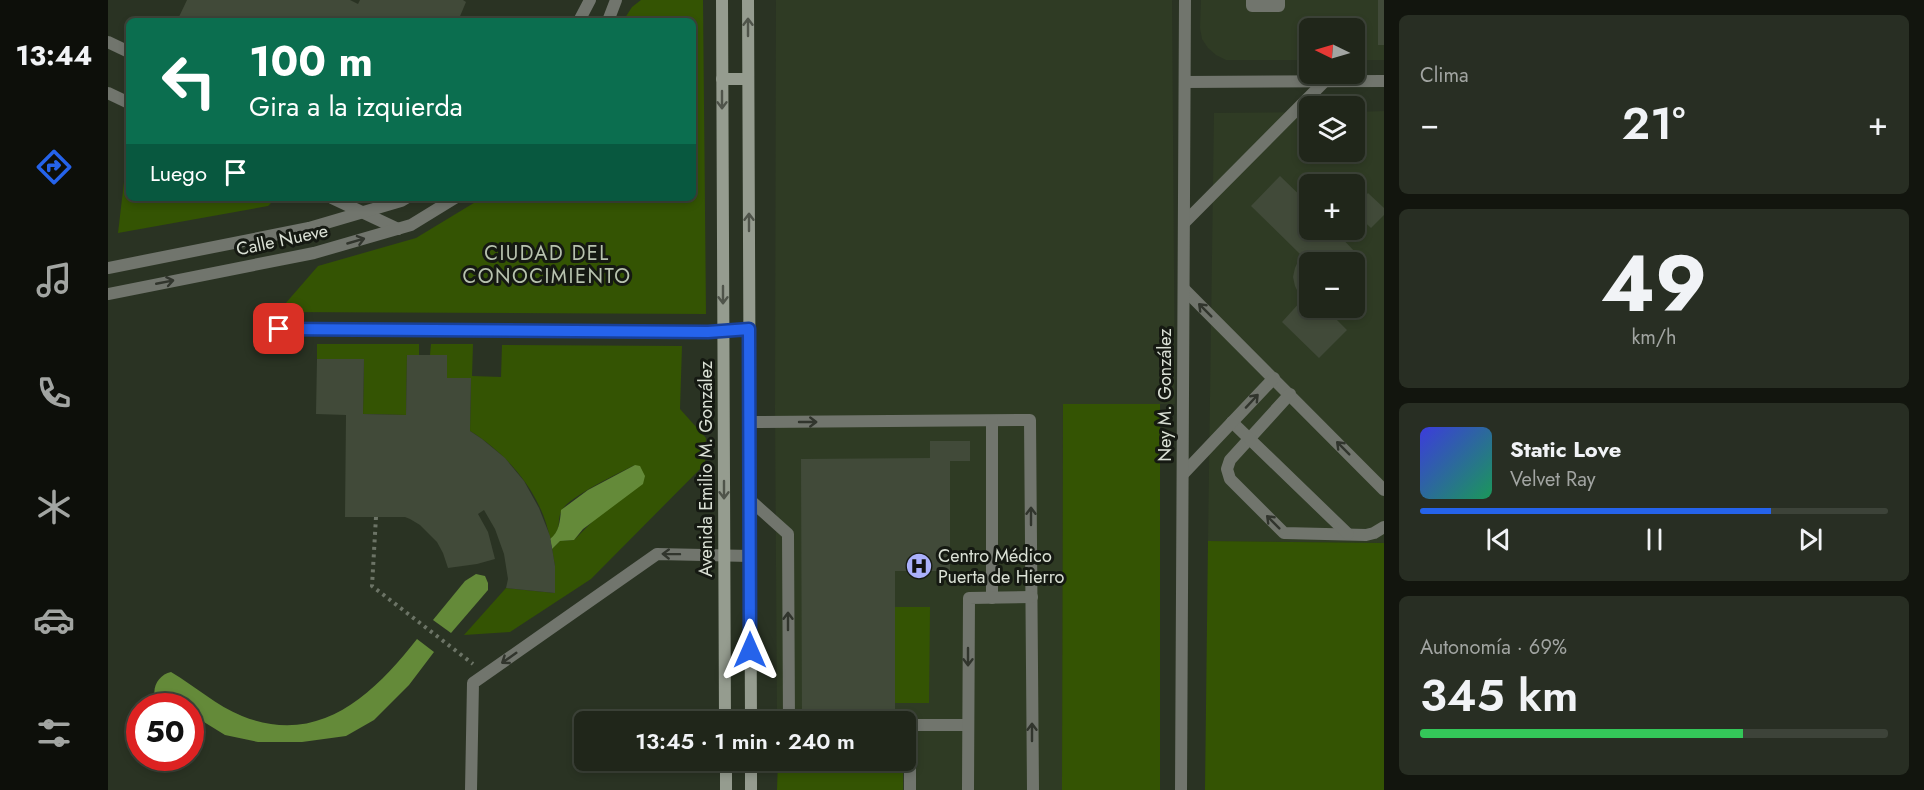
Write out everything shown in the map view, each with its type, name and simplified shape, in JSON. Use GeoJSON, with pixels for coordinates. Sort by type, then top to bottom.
{"type":"FeatureCollection","features":[{"type":"Feature","properties":{"kind":"main road","name":"Avenida Emilio M. González"},"geometry":{"type":"LineString","coordinates":[[722,0],[725,711]]}},
{"type":"Feature","properties":{"kind":"main road"},"geometry":{"type":"LineString","coordinates":[[748,0],[751,711]]}},
{"type":"Feature","properties":{"kind":"main road"},"geometry":{"type":"LineString","coordinates":[[722,79],[748,78]]}},
{"type":"Feature","properties":{"kind":"main road"},"geometry":{"type":"LineString","coordinates":[[726,771],[726,790]]}},
{"type":"Feature","properties":{"kind":"main road"},"geometry":{"type":"LineString","coordinates":[[751,771],[751,790]]}},
{"type":"Feature","properties":{"kind":"street"},"geometry":{"type":"LineString","coordinates":[[581,18],[590,0]]}},
{"type":"Feature","properties":{"kind":"street"},"geometry":{"type":"LineString","coordinates":[[609,18],[616,0]]}},
{"type":"Feature","properties":{"kind":"street","name":"Ney M. González"},"geometry":{"type":"LineString","coordinates":[[1181,790],[1185,0]]}},
{"type":"Feature","properties":{"kind":"street"},"geometry":{"type":"LineString","coordinates":[[1252,0],[1252,6],[1279,6],[1279,0]]}},
{"type":"Feature","properties":{"kind":"street"},"geometry":{"type":"LineString","coordinates":[[108,42],[126,51]]}},
{"type":"Feature","properties":{"kind":"street"},"geometry":{"type":"LineString","coordinates":[[1365,81],[1384,81]]}},
{"type":"Feature","properties":{"kind":"street"},"geometry":{"type":"LineString","coordinates":[[1185,82],[1299,82]]}},
{"type":"Feature","properties":{"kind":"street"},"geometry":{"type":"LineString","coordinates":[[1184,223],[1322,84]]}},
{"type":"Feature","properties":{"kind":"street"},"geometry":{"type":"LineString","coordinates":[[108,93],[126,102]]}},
{"type":"Feature","properties":{"kind":"street"},"geometry":{"type":"LineString","coordinates":[[338,201],[398,229]]}},
{"type":"Feature","properties":{"kind":"street","name":"Calle Nueve"},"geometry":{"type":"LineString","coordinates":[[108,268],[309,228],[401,201]]}},
{"type":"Feature","properties":{"kind":"street","name":"Calle Nueve"},"geometry":{"type":"LineString","coordinates":[[108,294],[314,253],[411,225],[450,201]]}},
{"type":"Feature","properties":{"kind":"street"},"geometry":{"type":"LineString","coordinates":[[1184,289],[1384,490]]}},
{"type":"Feature","properties":{"kind":"street"},"geometry":{"type":"LineString","coordinates":[[279,329],[708,332],[749,329]]}},
{"type":"Feature","properties":{"kind":"street"},"geometry":{"type":"LineString","coordinates":[[1183,474],[1274,378]]}},
{"type":"Feature","properties":{"kind":"street"},"geometry":{"type":"LineString","coordinates":[[1290,394],[1230,460],[1227,474],[1230,479],[1284,532],[1366,535],[1384,526]]}},
{"type":"Feature","properties":{"kind":"street"},"geometry":{"type":"LineString","coordinates":[[749,422],[1030,420],[1033,790]]}},
{"type":"Feature","properties":{"kind":"street"},"geometry":{"type":"LineString","coordinates":[[992,421],[992,598]]}},
{"type":"Feature","properties":{"kind":"street"},"geometry":{"type":"LineString","coordinates":[[1232,422],[1348,534]]}},
{"type":"Feature","properties":{"kind":"street"},"geometry":{"type":"LineString","coordinates":[[750,500],[788,534],[789,711]]}},
{"type":"Feature","properties":{"kind":"street"},"geometry":{"type":"LineString","coordinates":[[471,790],[473,683],[657,554],[750,556]]}},
{"type":"Feature","properties":{"kind":"street"},"geometry":{"type":"LineString","coordinates":[[968,790],[969,598],[1032,597]]}},
{"type":"Feature","properties":{"kind":"street"},"geometry":{"type":"LineString","coordinates":[[916,725],[968,725]]}},
{"type":"Feature","properties":{"kind":"street"},"geometry":{"type":"LineString","coordinates":[[909,771],[910,790]]}},
{"type":"Feature","properties":{"kind":"path"},"geometry":{"type":"LineString","coordinates":[[376,517],[372,586],[486,674]]}},
{"type":"Feature","properties":{"kind":"shaded area"},"geometry":{"type":"Polygon","coordinates":[[[641,0],[703,0],[706,314],[278,312],[318,266],[416,238],[477,201],[696,201],[696,18],[625,18],[632,7],[641,0]]]}},
{"type":"Feature","properties":{"kind":"shaded area"},"geometry":{"type":"Polygon","coordinates":[[[776,0],[1172,0],[1175,404],[1063,404],[1062,790],[903,790],[903,771],[916,771],[916,711],[777,711],[776,0]]]}},
{"type":"Feature","properties":{"kind":"shaded area"},"geometry":{"type":"Polygon","coordinates":[[[1201,0],[1384,0],[1384,60],[1365,60],[1365,18],[1299,18],[1299,60],[1226,60],[1208,48],[1202,39],[1201,0]]]}},
{"type":"Feature","properties":{"kind":"shaded area"},"geometry":{"type":"Polygon","coordinates":[[[1384,111],[1384,543],[1208,541],[1214,113],[1299,112],[1299,162],[1365,162],[1365,112],[1384,111]]]}},
{"type":"Feature","properties":{"kind":"shaded area"},"geometry":{"type":"Polygon","coordinates":[[[126,165],[126,201],[271,201],[268,206],[118,233],[126,165]]]}},
{"type":"Feature","properties":{"kind":"shaded area"},"geometry":{"type":"Polygon","coordinates":[[[317,344],[419,344],[419,355],[407,355],[406,415],[363,414],[364,359],[317,359],[317,344]]]}},
{"type":"Feature","properties":{"kind":"shaded area"},"geometry":{"type":"Polygon","coordinates":[[[431,344],[473,344],[472,376],[501,377],[502,345],[682,346],[680,409],[706,438],[705,464],[591,579],[510,632],[464,635],[506,588],[555,593],[555,566],[552,549],[560,541],[574,540],[592,522],[635,465],[574,498],[562,510],[557,532],[550,539],[539,506],[521,477],[497,451],[470,431],[471,378],[447,378],[447,356],[430,355],[431,344]]]}},
{"type":"Feature","properties":{"kind":"shaded area"},"geometry":{"type":"Polygon","coordinates":[[[1063,404],[1160,404],[1160,790],[1062,790],[1063,404]]]}},
{"type":"Feature","properties":{"kind":"shaded area"},"geometry":{"type":"Polygon","coordinates":[[[635,465],[640,466],[645,476],[643,484],[583,529],[574,540],[560,541],[552,549],[550,539],[557,530],[561,510],[588,490],[635,465]]]}},
{"type":"Feature","properties":{"kind":"shaded area"},"geometry":{"type":"Polygon","coordinates":[[[1208,541],[1384,543],[1384,790],[1205,790],[1208,541]]]}},
{"type":"Feature","properties":{"kind":"shaded area"},"geometry":{"type":"Polygon","coordinates":[[[476,574],[485,576],[488,590],[451,633],[433,620],[465,581],[476,574]]]}},
{"type":"Feature","properties":{"kind":"shaded area"},"geometry":{"type":"Polygon","coordinates":[[[895,607],[930,607],[929,703],[895,703],[895,607]]]}},
{"type":"Feature","properties":{"kind":"shaded area"},"geometry":{"type":"Polygon","coordinates":[[[417,639],[434,652],[409,685],[374,720],[346,736],[302,742],[258,742],[225,735],[204,722],[204,694],[242,716],[270,724],[296,725],[320,720],[342,710],[363,696],[400,660],[417,639]]]}},
{"type":"Feature","properties":{"kind":"shaded area"},"geometry":{"type":"Polygon","coordinates":[[[171,672],[203,693],[154,693],[158,681],[163,675],[171,672]]]}},
{"type":"Feature","properties":{"kind":"shaded area"},"geometry":{"type":"Polygon","coordinates":[[[778,771],[903,771],[903,790],[777,790],[778,771]]]}},
{"type":"Feature","properties":{"kind":"building"},"geometry":{"type":"Polygon","coordinates":[[[187,0],[350,0],[358,4],[360,0],[463,0],[466,2],[459,18],[178,18],[187,0]]]}},
{"type":"Feature","properties":{"kind":"building"},"geometry":{"type":"Polygon","coordinates":[[[1378,0],[1384,0],[1384,45],[1378,45],[1378,0]]]}},
{"type":"Feature","properties":{"kind":"building"},"geometry":{"type":"Polygon","coordinates":[[[1280,176],[1299,194],[1299,240],[1344,240],[1355,252],[1299,253],[1251,206],[1280,176]]]}},
{"type":"Feature","properties":{"kind":"building"},"geometry":{"type":"Polygon","coordinates":[[[1368,193],[1384,208],[1384,215],[1371,228],[1365,222],[1365,196],[1368,193]]]}},
{"type":"Feature","properties":{"kind":"building"},"geometry":{"type":"Polygon","coordinates":[[[1299,259],[1299,294],[1293,277],[1299,259]]]}},
{"type":"Feature","properties":{"kind":"building"},"geometry":{"type":"Polygon","coordinates":[[[1299,303],[1299,318],[1337,318],[1347,330],[1319,358],[1282,322],[1299,303]]]}},
{"type":"Feature","properties":{"kind":"building"},"geometry":{"type":"Polygon","coordinates":[[[407,355],[447,355],[447,378],[471,378],[470,431],[505,458],[524,481],[539,508],[550,536],[555,566],[555,593],[506,588],[508,579],[504,554],[495,529],[484,510],[478,514],[488,532],[495,559],[448,568],[437,542],[420,525],[410,519],[405,517],[345,517],[346,415],[316,414],[317,359],[364,359],[363,414],[406,415],[407,355]]]}},
{"type":"Feature","properties":{"kind":"building"},"geometry":{"type":"Polygon","coordinates":[[[930,441],[970,441],[970,461],[950,461],[950,571],[895,571],[895,711],[802,711],[801,459],[930,458],[930,441]]]}},
{"type":"Feature","properties":{"kind":"place","name":"Centro Médico Puerta de Hierro"},"geometry":{"type":"Point","coordinates":[919,566]}},
{"type":"Feature","properties":{"kind":"district","name":"CIUDAD DEL CONOCIMIENTO"},"geometry":{"type":"Point","coordinates":[547,264]}},
{"type":"Feature","properties":{"kind":"route"},"geometry":{"type":"LineString","coordinates":[[279,329],[708,332],[749,329],[750,650]]}}]}
